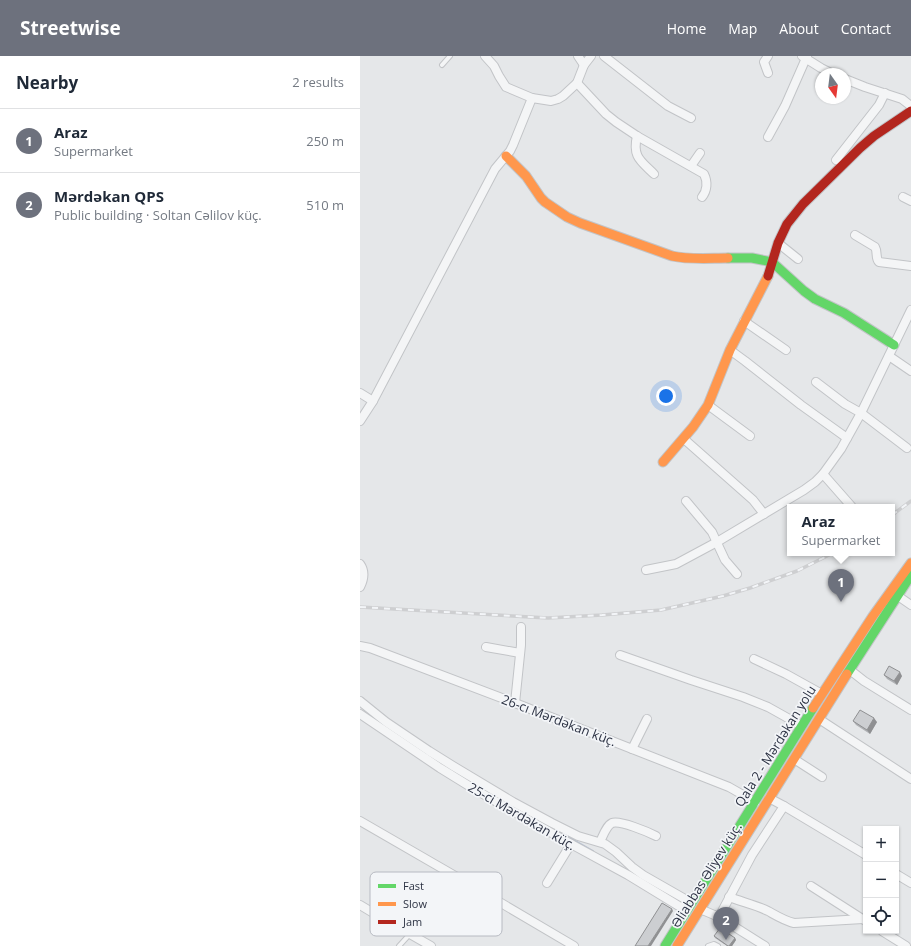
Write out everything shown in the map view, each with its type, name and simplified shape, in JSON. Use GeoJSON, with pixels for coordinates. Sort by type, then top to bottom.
{"type":"FeatureCollection","features":[{"type":"Feature","properties":{"kind":"main road"},"geometry":{"type":"LineString","coordinates":[[663,462],[694,427],[708,405],[730,350],[767,278],[778,243],[793,215],[844,163],[874,136],[911,112]]}},
{"type":"Feature","properties":{"kind":"main road"},"geometry":{"type":"LineString","coordinates":[[506,156],[526,176],[541,198],[567,217],[662,254],[689,258],[758,259],[772,262],[815,299],[844,313],[894,344]]}},
{"type":"Feature","properties":{"kind":"main road","name":"Qala 2 - Mərdəkan yolu"},"geometry":{"type":"LineString","coordinates":[[665,946],[822,694],[873,616],[911,563]]}},
{"type":"Feature","properties":{"kind":"main road","name":"Əliabbas Əliyev küç."},"geometry":{"type":"LineString","coordinates":[[677,946],[850,670],[910,578]]}},
{"type":"Feature","properties":{"kind":"main road"},"geometry":{"type":"LineString","coordinates":[[755,803],[763,808]]}},
{"type":"Feature","properties":{"kind":"street"},"geometry":{"type":"LineString","coordinates":[[485,56],[494,66],[506,86],[532,98],[550,101],[558,100],[578,82],[584,65],[591,56]]}},
{"type":"Feature","properties":{"kind":"street"},"geometry":{"type":"LineString","coordinates":[[578,56],[584,65]]}},
{"type":"Feature","properties":{"kind":"street"},"geometry":{"type":"LineString","coordinates":[[604,56],[668,106],[691,118]]}},
{"type":"Feature","properties":{"kind":"street"},"geometry":{"type":"LineString","coordinates":[[768,56],[764,62],[768,73]]}},
{"type":"Feature","properties":{"kind":"street"},"geometry":{"type":"LineString","coordinates":[[768,137],[788,100],[805,57],[821,68]]}},
{"type":"Feature","properties":{"kind":"street"},"geometry":{"type":"LineString","coordinates":[[851,81],[902,99],[908,102],[911,106]]}},
{"type":"Feature","properties":{"kind":"street"},"geometry":{"type":"LineString","coordinates":[[578,82],[606,114],[636,136],[702,172],[706,177],[706,191],[702,197]]}},
{"type":"Feature","properties":{"kind":"street"},"geometry":{"type":"LineString","coordinates":[[836,160],[879,105],[885,93]]}},
{"type":"Feature","properties":{"kind":"street"},"geometry":{"type":"LineString","coordinates":[[360,421],[373,401],[495,169],[513,145],[532,98]]}},
{"type":"Feature","properties":{"kind":"street"},"geometry":{"type":"LineString","coordinates":[[636,136],[636,151],[638,158],[654,174]]}},
{"type":"Feature","properties":{"kind":"street"},"geometry":{"type":"LineString","coordinates":[[691,166],[700,153]]}},
{"type":"Feature","properties":{"kind":"street"},"geometry":{"type":"LineString","coordinates":[[903,197],[911,201]]}},
{"type":"Feature","properties":{"kind":"street"},"geometry":{"type":"LineString","coordinates":[[855,235],[875,247],[877,250],[877,260],[879,262],[911,266]]}},
{"type":"Feature","properties":{"kind":"street"},"geometry":{"type":"LineString","coordinates":[[778,243],[798,259]]}},
{"type":"Feature","properties":{"kind":"street"},"geometry":{"type":"LineString","coordinates":[[646,570],[676,564],[717,542],[815,482],[823,474],[841,449],[861,413],[911,310]]}},
{"type":"Feature","properties":{"kind":"street"},"geometry":{"type":"LineString","coordinates":[[744,321],[786,350]]}},
{"type":"Feature","properties":{"kind":"street"},"geometry":{"type":"LineString","coordinates":[[730,350],[801,405],[847,438]]}},
{"type":"Feature","properties":{"kind":"street"},"geometry":{"type":"LineString","coordinates":[[889,356],[911,371]]}},
{"type":"Feature","properties":{"kind":"street"},"geometry":{"type":"LineString","coordinates":[[816,382],[845,404],[861,413],[907,448]]}},
{"type":"Feature","properties":{"kind":"street"},"geometry":{"type":"LineString","coordinates":[[360,393],[373,401]]}},
{"type":"Feature","properties":{"kind":"street"},"geometry":{"type":"LineString","coordinates":[[708,405],[750,436]]}},
{"type":"Feature","properties":{"kind":"street"},"geometry":{"type":"LineString","coordinates":[[684,439],[753,500],[764,514]]}},
{"type":"Feature","properties":{"kind":"street"},"geometry":{"type":"LineString","coordinates":[[823,474],[849,504]]}},
{"type":"Feature","properties":{"kind":"street"},"geometry":{"type":"LineString","coordinates":[[686,501],[712,532],[725,560],[737,574]]}},
{"type":"Feature","properties":{"kind":"street"},"geometry":{"type":"LineString","coordinates":[[360,564],[364,573],[360,587]]}},
{"type":"Feature","properties":{"kind":"street"},"geometry":{"type":"LineString","coordinates":[[898,596],[911,605]]}},
{"type":"Feature","properties":{"kind":"street"},"geometry":{"type":"LineString","coordinates":[[515,703],[521,627]]}},
{"type":"Feature","properties":{"kind":"street","name":"26-cı Mərdəkan küç."},"geometry":{"type":"LineString","coordinates":[[360,646],[370,648],[632,749],[729,788],[755,803]]}},
{"type":"Feature","properties":{"kind":"street"},"geometry":{"type":"LineString","coordinates":[[486,647],[520,653]]}},
{"type":"Feature","properties":{"kind":"street"},"geometry":{"type":"LineString","coordinates":[[620,654],[743,697],[768,707],[802,726]]}},
{"type":"Feature","properties":{"kind":"street"},"geometry":{"type":"LineString","coordinates":[[754,659],[822,694]]}},
{"type":"Feature","properties":{"kind":"street"},"geometry":{"type":"LineString","coordinates":[[850,670],[864,681],[911,710]]}},
{"type":"Feature","properties":{"kind":"street"},"geometry":{"type":"LineString","coordinates":[[360,701],[386,722],[429,751],[513,802],[552,823],[578,836],[600,842],[610,847],[632,867],[692,903]]}},
{"type":"Feature","properties":{"kind":"street","name":"25-ci Mərdəkan küç."},"geometry":{"type":"LineString","coordinates":[[360,714],[474,789],[628,875],[687,911]]}},
{"type":"Feature","properties":{"kind":"street"},"geometry":{"type":"LineString","coordinates":[[632,749],[647,719]]}},
{"type":"Feature","properties":{"kind":"street"},"geometry":{"type":"LineString","coordinates":[[819,719],[911,779]]}},
{"type":"Feature","properties":{"kind":"street"},"geometry":{"type":"LineString","coordinates":[[794,759],[822,777]]}},
{"type":"Feature","properties":{"kind":"street"},"geometry":{"type":"LineString","coordinates":[[770,798],[863,853]]}},
{"type":"Feature","properties":{"kind":"street"},"geometry":{"type":"LineString","coordinates":[[718,917],[752,855],[784,806]]}},
{"type":"Feature","properties":{"kind":"street"},"geometry":{"type":"LineString","coordinates":[[360,821],[449,872]]}},
{"type":"Feature","properties":{"kind":"street"},"geometry":{"type":"LineString","coordinates":[[600,842],[608,828],[615,822],[656,836]]}},
{"type":"Feature","properties":{"kind":"street"},"geometry":{"type":"LineString","coordinates":[[547,883],[571,844]]}},
{"type":"Feature","properties":{"kind":"street"},"geometry":{"type":"LineString","coordinates":[[899,876],[911,883]]}},
{"type":"Feature","properties":{"kind":"street"},"geometry":{"type":"LineString","coordinates":[[811,886],[863,919]]}},
{"type":"Feature","properties":{"kind":"street"},"geometry":{"type":"LineString","coordinates":[[729,897],[763,909],[786,921],[794,923],[863,920]]}},
{"type":"Feature","properties":{"kind":"street"},"geometry":{"type":"LineString","coordinates":[[502,903],[574,946]]}},
{"type":"Feature","properties":{"kind":"street"},"geometry":{"type":"LineString","coordinates":[[360,905],[370,911]]}},
{"type":"Feature","properties":{"kind":"street"},"geometry":{"type":"LineString","coordinates":[[700,909],[718,917],[765,946]]}},
{"type":"Feature","properties":{"kind":"street"},"geometry":{"type":"LineString","coordinates":[[887,934],[906,946]]}},
{"type":"Feature","properties":{"kind":"street"},"geometry":{"type":"LineString","coordinates":[[414,936],[431,946]]}},
{"type":"Feature","properties":{"kind":"lane"},"geometry":{"type":"LineString","coordinates":[[442,65],[450,56]]}},
{"type":"Feature","properties":{"kind":"lane"},"geometry":{"type":"LineString","coordinates":[[399,946],[408,936]]}},
{"type":"Feature","properties":{"kind":"lane"},"geometry":{"type":"LineString","coordinates":[[708,946],[714,944],[718,946]]}},
{"type":"Feature","properties":{"kind":"building"},"geometry":{"type":"Polygon","coordinates":[[[889,666],[900,672],[894,681],[884,675],[889,666]]]}},
{"type":"Feature","properties":{"kind":"building"},"geometry":{"type":"Polygon","coordinates":[[[860,710],[874,718],[867,730],[853,721],[860,710]]]}},
{"type":"Feature","properties":{"kind":"building"},"geometry":{"type":"Polygon","coordinates":[[[662,903],[672,909],[648,946],[635,946],[662,903]]]}},
{"type":"Feature","properties":{"kind":"building"},"geometry":{"type":"Polygon","coordinates":[[[720,928],[735,938],[729,946],[714,936],[720,928]]]}},
{"type":"Feature","properties":{"kind":"waterway"},"geometry":{"type":"LineString","coordinates":[[551,827],[593,851]]}},
{"type":"Feature","properties":{"kind":"waterway"},"geometry":{"type":"LineString","coordinates":[[667,894],[673,898]]}},
{"type":"Feature","properties":{"kind":"railway"},"geometry":{"type":"LineString","coordinates":[[895,513],[911,501]]}},
{"type":"Feature","properties":{"kind":"railway"},"geometry":{"type":"LineString","coordinates":[[360,607],[548,618],[661,610],[723,596],[750,588],[797,571],[827,556]]}},
{"type":"Feature","properties":{"kind":"traffic: fast"},"geometry":{"type":"LineString","coordinates":[[728,258],[752,258],[772,262],[815,299],[844,313],[894,345]]}},
{"type":"Feature","properties":{"kind":"traffic: fast"},"geometry":{"type":"LineString","coordinates":[[847,674],[911,575]]}},
{"type":"Feature","properties":{"kind":"traffic: fast"},"geometry":{"type":"LineString","coordinates":[[665,946],[813,708]]}},
{"type":"Feature","properties":{"kind":"traffic: slow"},"geometry":{"type":"LineString","coordinates":[[506,156],[526,176],[545,202],[567,217],[580,223],[672,256],[693,258],[728,258]]}},
{"type":"Feature","properties":{"kind":"traffic: slow"},"geometry":{"type":"LineString","coordinates":[[663,462],[693,427],[708,405],[730,350],[768,276]]}},
{"type":"Feature","properties":{"kind":"traffic: slow"},"geometry":{"type":"LineString","coordinates":[[813,708],[873,616],[911,563]]}},
{"type":"Feature","properties":{"kind":"traffic: slow"},"geometry":{"type":"LineString","coordinates":[[677,946],[847,674]]}},
{"type":"Feature","properties":{"kind":"traffic: jam"},"geometry":{"type":"LineString","coordinates":[[768,276],[778,243],[787,224],[803,204],[860,148],[874,136],[911,111]]}},
{"type":"Feature","properties":{"kind":"place","name":"Araz"},"geometry":{"type":"Point","coordinates":[841,602]}},
{"type":"Feature","properties":{"kind":"place","name":"Mərdəkan QPS"},"geometry":{"type":"Point","coordinates":[726,940]}}]}
